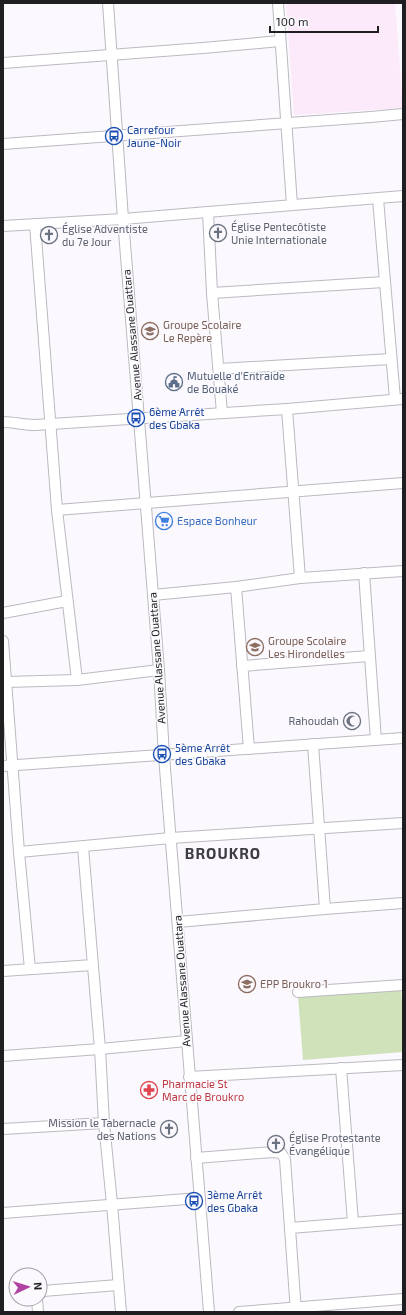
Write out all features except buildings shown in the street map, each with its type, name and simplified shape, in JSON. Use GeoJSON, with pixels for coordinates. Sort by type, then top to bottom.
{"type":"FeatureCollection","features":[{"type":"Feature","properties":{"kind":"street","name":"Avenue Alassane Ouattara"},"geometry":{"type":"LineString","coordinates":[[108,3],[123,219],[159,670],[164,756],[209,1312]]}},
{"type":"Feature","properties":{"kind":"street"},"geometry":{"type":"LineString","coordinates":[[278,3],[292,205]]}},
{"type":"Feature","properties":{"kind":"street"},"geometry":{"type":"LineString","coordinates":[[3,63],[280,41]]}},
{"type":"Feature","properties":{"kind":"street"},"geometry":{"type":"LineString","coordinates":[[3,144],[403,114]]}},
{"type":"Feature","properties":{"kind":"street"},"geometry":{"type":"LineString","coordinates":[[3,226],[123,219],[403,196]]}},
{"type":"Feature","properties":{"kind":"street"},"geometry":{"type":"LineString","coordinates":[[3,422],[14,422],[22,425],[51,424],[287,409],[399,399],[391,359],[378,199]]}},
{"type":"Feature","properties":{"kind":"street"},"geometry":{"type":"LineString","coordinates":[[208,212],[212,293],[222,412]]}},
{"type":"Feature","properties":{"kind":"street"},"geometry":{"type":"LineString","coordinates":[[35,224],[57,510],[77,680]]}},
{"type":"Feature","properties":{"kind":"street"},"geometry":{"type":"LineString","coordinates":[[212,293],[384,282]]}},
{"type":"Feature","properties":{"kind":"street"},"geometry":{"type":"LineString","coordinates":[[219,370],[391,359]]}},
{"type":"Feature","properties":{"kind":"street"},"geometry":{"type":"LineString","coordinates":[[287,409],[300,578]]}},
{"type":"Feature","properties":{"kind":"street"},"geometry":{"type":"LineString","coordinates":[[57,510],[403,483]]}},
{"type":"Feature","properties":{"kind":"street"},"geometry":{"type":"LineString","coordinates":[[153,595],[236,587],[300,578],[403,571]]}},
{"type":"Feature","properties":{"kind":"street"},"geometry":{"type":"LineString","coordinates":[[364,573],[376,740]]}},
{"type":"Feature","properties":{"kind":"street"},"geometry":{"type":"LineString","coordinates":[[236,587],[249,749]]}},
{"type":"Feature","properties":{"kind":"street"},"geometry":{"type":"LineString","coordinates":[[3,613],[67,601]]}},
{"type":"Feature","properties":{"kind":"street"},"geometry":{"type":"LineString","coordinates":[[3,641],[6,682],[8,765],[19,852],[30,969]]}},
{"type":"Feature","properties":{"kind":"street"},"geometry":{"type":"LineString","coordinates":[[242,666],[369,656]]}},
{"type":"Feature","properties":{"kind":"street"},"geometry":{"type":"LineString","coordinates":[[6,682],[77,680],[159,670]]}},
{"type":"Feature","properties":{"kind":"street"},"geometry":{"type":"LineString","coordinates":[[8,765],[164,756],[403,738]]}},
{"type":"Feature","properties":{"kind":"street"},"geometry":{"type":"LineString","coordinates":[[313,744],[325,909]]}},
{"type":"Feature","properties":{"kind":"street"},"geometry":{"type":"LineString","coordinates":[[19,852],[171,838],[403,823]]}},
{"type":"Feature","properties":{"kind":"street"},"geometry":{"type":"LineString","coordinates":[[83,847],[120,1312]]}},
{"type":"Feature","properties":{"kind":"street"},"geometry":{"type":"LineString","coordinates":[[178,922],[403,903]]}},
{"type":"Feature","properties":{"kind":"street"},"geometry":{"type":"LineString","coordinates":[[3,971],[93,965]]}},
{"type":"Feature","properties":{"kind":"street"},"geometry":{"type":"LineString","coordinates":[[298,992],[403,985]]}},
{"type":"Feature","properties":{"kind":"street"},"geometry":{"type":"LineString","coordinates":[[3,1056],[187,1041]]}},
{"type":"Feature","properties":{"kind":"street"},"geometry":{"type":"LineString","coordinates":[[189,1077],[403,1065]]}},
{"type":"Feature","properties":{"kind":"street"},"geometry":{"type":"LineString","coordinates":[[341,1068],[353,1222]]}},
{"type":"Feature","properties":{"kind":"street"},"geometry":{"type":"LineString","coordinates":[[3,1130],[104,1123]]}},
{"type":"Feature","properties":{"kind":"street"},"geometry":{"type":"LineString","coordinates":[[196,1158],[273,1152],[281,1153],[285,1159],[296,1310]]}},
{"type":"Feature","properties":{"kind":"street"},"geometry":{"type":"LineString","coordinates":[[3,1213],[200,1198]]}},
{"type":"Feature","properties":{"kind":"street"},"geometry":{"type":"LineString","coordinates":[[290,1228],[403,1219]]}},
{"type":"Feature","properties":{"kind":"street"},"geometry":{"type":"LineString","coordinates":[[48,1291],[118,1285]]}},
{"type":"Feature","properties":{"kind":"street"},"geometry":{"type":"LineString","coordinates":[[239,1312],[296,1310],[403,1300]]}},
{"type":"Feature","properties":{"kind":"shaded area"},"geometry":{"type":"Polygon","coordinates":[[[286,3],[395,3],[403,108],[294,115],[286,3]]]}},
{"type":"Feature","properties":{"kind":"green space"},"geometry":{"type":"Polygon","coordinates":[[[401,988],[403,1052],[303,1060],[298,996],[401,988]]]}},
{"type":"Feature","properties":{"kind":"place","name":"Carrefour Jaune-Noir"},"geometry":{"type":"Point","coordinates":[114,136]}},
{"type":"Feature","properties":{"kind":"place","name":"Église Pentecôtiste Unie Internationale"},"geometry":{"type":"Point","coordinates":[218,233]}},
{"type":"Feature","properties":{"kind":"place","name":"Église Adventiste du 7e Jour"},"geometry":{"type":"Point","coordinates":[49,235]}},
{"type":"Feature","properties":{"kind":"place","name":"Groupe Scolaire Le Repère"},"geometry":{"type":"Point","coordinates":[150,331]}},
{"type":"Feature","properties":{"kind":"place","name":"Mutuelle d'Entraide de Bouaké"},"geometry":{"type":"Point","coordinates":[174,382]}},
{"type":"Feature","properties":{"kind":"place","name":"6ème Arrêt des Gbaka"},"geometry":{"type":"Point","coordinates":[136,418]}},
{"type":"Feature","properties":{"kind":"place","name":"Espace Bonheur"},"geometry":{"type":"Point","coordinates":[164,521]}},
{"type":"Feature","properties":{"kind":"place","name":"Groupe Scolaire Les Hirondelles"},"geometry":{"type":"Point","coordinates":[255,647]}},
{"type":"Feature","properties":{"kind":"place","name":"Rahoudah"},"geometry":{"type":"Point","coordinates":[352,721]}},
{"type":"Feature","properties":{"kind":"place","name":"5ème Arrêt des Gbaka"},"geometry":{"type":"Point","coordinates":[162,754]}},
{"type":"Feature","properties":{"kind":"place","name":"EPP Broukro 1"},"geometry":{"type":"Point","coordinates":[247,984]}},
{"type":"Feature","properties":{"kind":"place","name":"Pharmacie St Marc de Broukro"},"geometry":{"type":"Point","coordinates":[149,1090]}},
{"type":"Feature","properties":{"kind":"place","name":"Mission le Tabernacle des Nations"},"geometry":{"type":"Point","coordinates":[169,1129]}},
{"type":"Feature","properties":{"kind":"place","name":"Église Protestante Évangélique"},"geometry":{"type":"Point","coordinates":[276,1144]}},
{"type":"Feature","properties":{"kind":"place","name":"3ème Arrêt des Gbaka"},"geometry":{"type":"Point","coordinates":[194,1201]}},
{"type":"Feature","properties":{"kind":"district","name":"BROUKRO"},"geometry":{"type":"Point","coordinates":[223,854]}}]}
